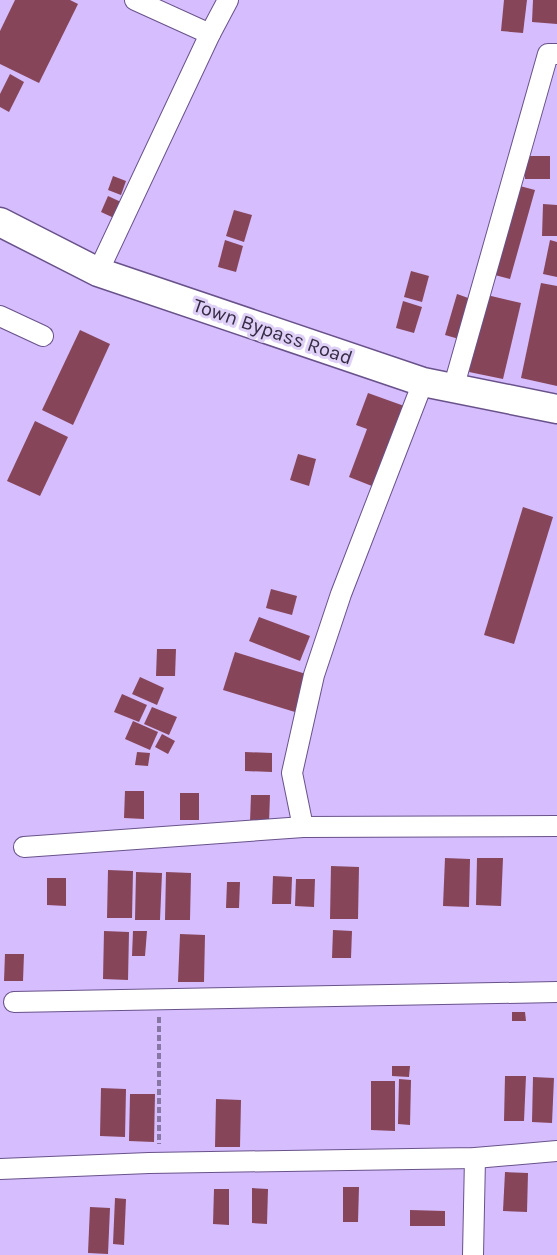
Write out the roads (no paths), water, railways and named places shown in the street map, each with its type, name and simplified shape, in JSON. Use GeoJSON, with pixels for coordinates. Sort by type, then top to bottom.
{"type":"FeatureCollection","features":[{"type":"Feature","properties":{"kind":"main road","name":"Town Bypass Road"},"geometry":{"type":"LineString","coordinates":[[0,222],[98,272],[423,382],[557,409]]}},
{"type":"Feature","properties":{"kind":"street"},"geometry":{"type":"LineString","coordinates":[[135,0],[210,34]]}},
{"type":"Feature","properties":{"kind":"street"},"geometry":{"type":"LineString","coordinates":[[98,272],[228,0]]}},
{"type":"Feature","properties":{"kind":"street"},"geometry":{"type":"LineString","coordinates":[[453,389],[548,54],[557,54]]}},
{"type":"Feature","properties":{"kind":"street"},"geometry":{"type":"LineString","coordinates":[[0,316],[43,336]]}},
{"type":"Feature","properties":{"kind":"street"},"geometry":{"type":"LineString","coordinates":[[303,827],[292,773],[314,675],[341,594],[423,382]]}},
{"type":"Feature","properties":{"kind":"street"},"geometry":{"type":"LineString","coordinates":[[24,847],[303,827],[557,826]]}},
{"type":"Feature","properties":{"kind":"street"},"geometry":{"type":"LineString","coordinates":[[14,1002],[557,992]]}},
{"type":"Feature","properties":{"kind":"street"},"geometry":{"type":"LineString","coordinates":[[0,1169],[159,1163],[475,1158],[557,1151]]}},
{"type":"Feature","properties":{"kind":"street"},"geometry":{"type":"LineString","coordinates":[[473,1255],[475,1158]]}}]}
